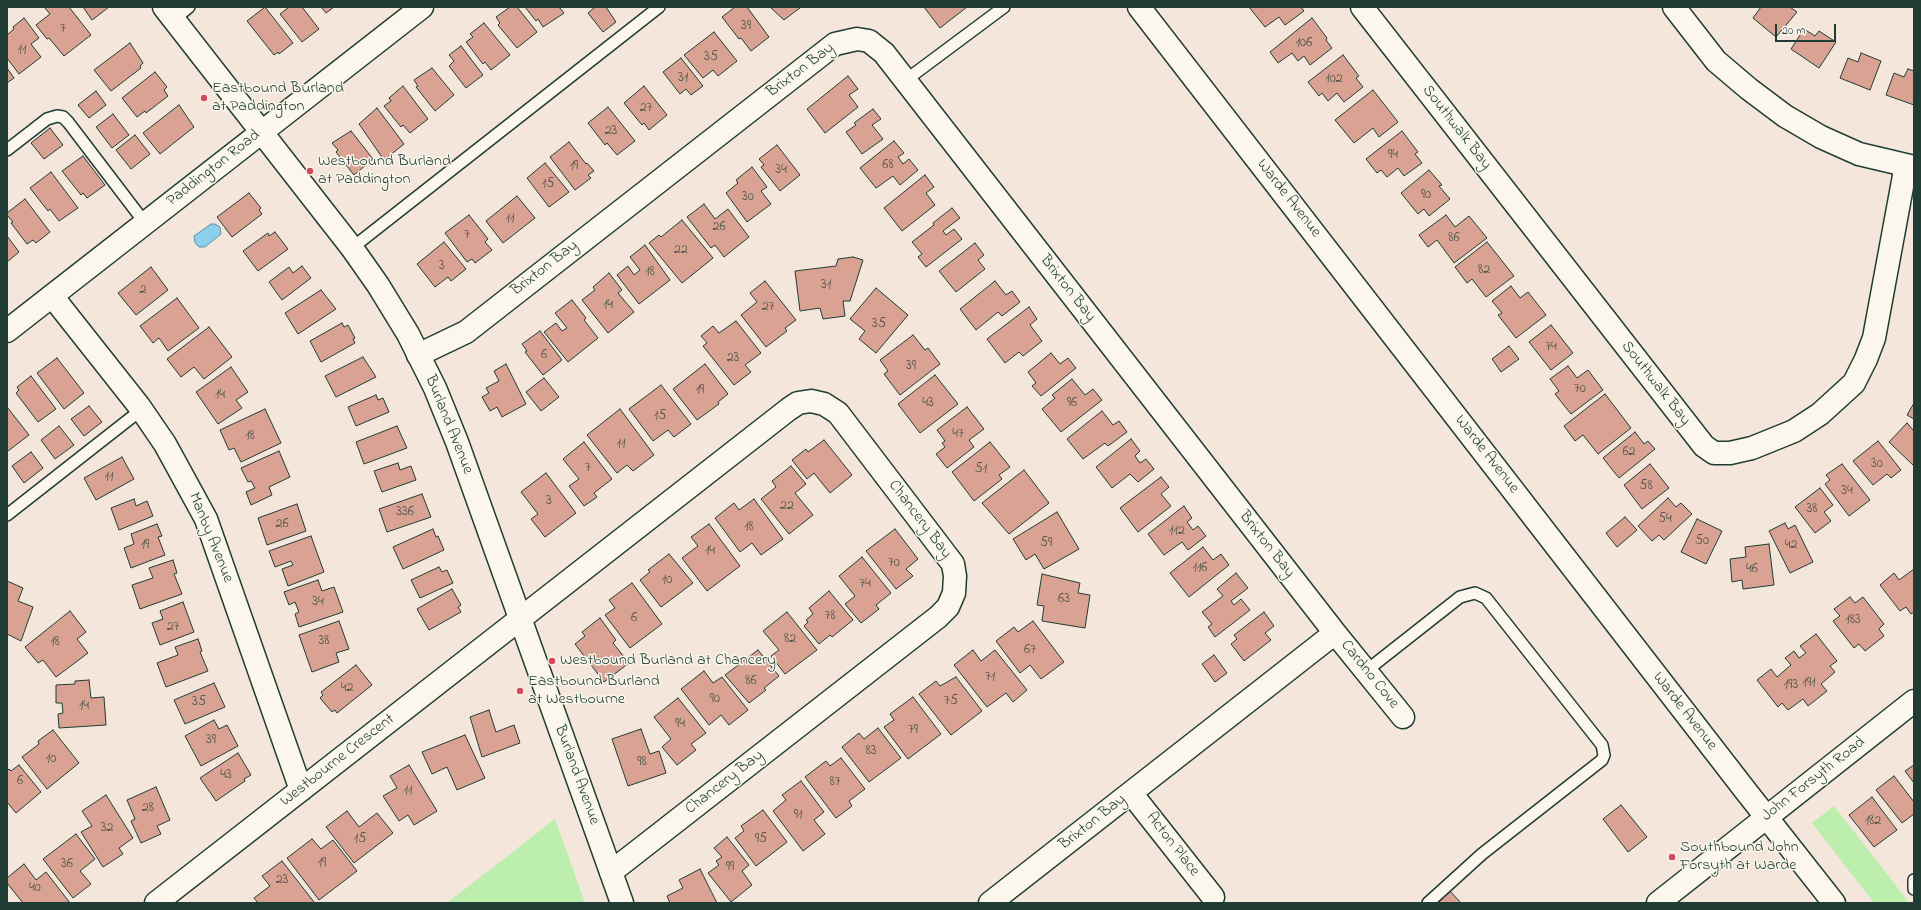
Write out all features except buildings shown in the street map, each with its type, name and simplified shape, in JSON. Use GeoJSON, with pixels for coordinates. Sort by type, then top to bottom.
{"type":"FeatureCollection","features":[{"type":"Feature","properties":{"kind":"street","name":"Paddington Road"},"geometry":{"type":"LineString","coordinates":[[7,331],[422,7]]}},
{"type":"Feature","properties":{"kind":"street","name":"Warde Avenue"},"geometry":{"type":"LineString","coordinates":[[1139,7],[1834,903]]}},
{"type":"Feature","properties":{"kind":"street","name":"Southwalk Bay"},"geometry":{"type":"LineString","coordinates":[[1362,7],[1704,446],[1714,453],[1730,453],[1752,448],[1794,431],[1820,414],[1854,383],[1866,359],[1874,338],[1910,166]]}},
{"type":"Feature","properties":{"kind":"street"},"geometry":{"type":"LineString","coordinates":[[1674,7],[1716,61],[1749,90],[1785,116],[1821,137],[1859,154],[1910,166]]}},
{"type":"Feature","properties":{"kind":"street","name":"Burland Avenue"},"geometry":{"type":"LineString","coordinates":[[175,11],[262,132],[352,248],[378,285],[408,334],[435,388],[457,442],[622,903]]}},
{"type":"Feature","properties":{"kind":"street","name":"Brixton Bay"},"geometry":{"type":"LineString","coordinates":[[418,355],[466,332],[835,44],[857,39],[869,41],[884,53],[1335,633],[990,903]]}},
{"type":"Feature","properties":{"kind":"street","name":"Manby Avenue"},"geometry":{"type":"LineString","coordinates":[[52,296],[141,410],[165,444],[206,519],[301,790]]}},
{"type":"Feature","properties":{"kind":"street","name":"Chancery Bay"},"geometry":{"type":"LineString","coordinates":[[520,618],[789,409],[798,403],[811,401],[824,404],[838,413],[952,564],[955,576],[954,593],[948,607],[938,617],[611,872]]}},
{"type":"Feature","properties":{"kind":"street","name":"Westbourne Crescent"},"geometry":{"type":"LineString","coordinates":[[156,903],[520,618]]}},
{"type":"Feature","properties":{"kind":"street","name":"Cardno Cove"},"geometry":{"type":"LineString","coordinates":[[1335,633],[1403,717]]}},
{"type":"Feature","properties":{"kind":"street","name":"John Forsyth Road"},"geometry":{"type":"LineString","coordinates":[[1658,903],[1914,701]]}},
{"type":"Feature","properties":{"kind":"street","name":"Acton Place"},"geometry":{"type":"LineString","coordinates":[[1131,793],[1213,897]]}},
{"type":"Feature","properties":{"kind":"lane"},"geometry":{"type":"LineString","coordinates":[[352,248],[659,7]]}},
{"type":"Feature","properties":{"kind":"lane"},"geometry":{"type":"LineString","coordinates":[[906,80],[1004,7]]}},
{"type":"Feature","properties":{"kind":"lane"},"geometry":{"type":"LineString","coordinates":[[7,150],[47,119],[57,116],[63,117],[145,223]]}},
{"type":"Feature","properties":{"kind":"lane"},"geometry":{"type":"LineString","coordinates":[[7,515],[141,410]]}},
{"type":"Feature","properties":{"kind":"lane"},"geometry":{"type":"LineString","coordinates":[[1366,671],[1460,597],[1474,593],[1486,598],[1602,745],[1604,755],[1602,760],[1482,854],[1428,903]]}},
{"type":"Feature","properties":{"kind":"lane"},"geometry":{"type":"LineString","coordinates":[[1914,880],[1914,889]]}},
{"type":"Feature","properties":{"kind":"green space"},"geometry":{"type":"Polygon","coordinates":[[[1834,806],[1909,903],[1874,903],[1812,823],[1834,806]]]}},
{"type":"Feature","properties":{"kind":"green space"},"geometry":{"type":"Polygon","coordinates":[[[555,819],[585,903],[447,903],[555,819]]]}},
{"type":"Feature","properties":{"kind":"water"},"geometry":{"type":"Polygon","coordinates":[[[211,224],[215,224],[220,227],[221,234],[205,247],[199,247],[195,243],[194,236],[211,224]]]}},
{"type":"Feature","properties":{"kind":"place","name":"Eastbound Burland at Paddington"},"geometry":{"type":"Point","coordinates":[204,98]}},
{"type":"Feature","properties":{"kind":"place","name":"Westbound Burland at Paddington"},"geometry":{"type":"Point","coordinates":[310,171]}},
{"type":"Feature","properties":{"kind":"place","name":"Westbound Burland at Chancery"},"geometry":{"type":"Point","coordinates":[552,661]}},
{"type":"Feature","properties":{"kind":"place","name":"Eastbound Burland at Westbourne"},"geometry":{"type":"Point","coordinates":[520,691]}},
{"type":"Feature","properties":{"kind":"place","name":"Southbound John Forsyth at Warde"},"geometry":{"type":"Point","coordinates":[1672,857]}}]}
